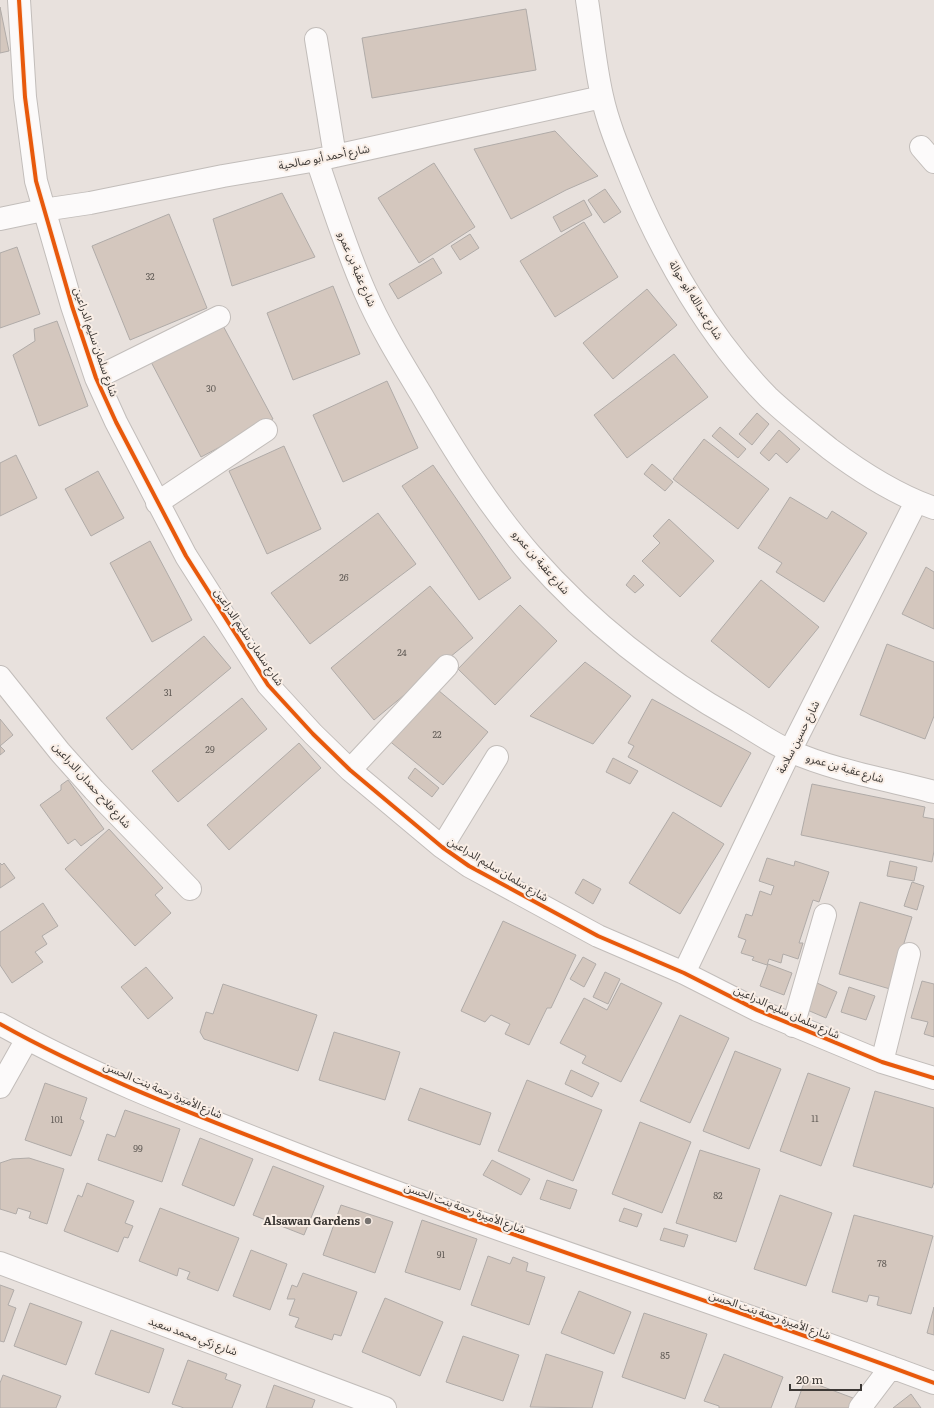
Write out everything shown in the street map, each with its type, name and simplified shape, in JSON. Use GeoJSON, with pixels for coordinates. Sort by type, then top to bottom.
{"type":"FeatureCollection","features":[{"type":"Feature","properties":{"kind":"street","name":"شارع سلمان سليم الدراعين"},"geometry":{"type":"LineString","coordinates":[[19,0],[31,154],[43,210],[96,378],[116,422],[158,503],[220,612],[268,685],[313,734],[350,770],[442,847],[524,897],[598,936],[684,973],[793,1026],[882,1062],[934,1078]]}},
{"type":"Feature","properties":{"kind":"street","name":"شارع عبدالله أبو حوالة"},"geometry":{"type":"LineString","coordinates":[[587,0],[602,97],[619,151],[643,208],[704,316],[736,361],[768,396],[798,424],[844,459],[877,481],[925,505]]}},
{"type":"Feature","properties":{"kind":"street","name":"شارع عقبة بن عمرو"},"geometry":{"type":"LineString","coordinates":[[316,39],[326,158],[342,234],[365,294],[402,363],[451,443],[488,498],[531,555],[579,605],[628,648],[682,689],[790,751],[828,765],[934,792]]}},
{"type":"Feature","properties":{"kind":"street","name":"شارع أحمد أبو صالحية"},"geometry":{"type":"LineString","coordinates":[[0,219],[326,158],[602,97]]}},
{"type":"Feature","properties":{"kind":"street"},"geometry":{"type":"LineString","coordinates":[[96,378],[219,317]]}},
{"type":"Feature","properties":{"kind":"street"},"geometry":{"type":"LineString","coordinates":[[158,503],[266,430]]}},
{"type":"Feature","properties":{"kind":"street","name":"شارع حسين سلامة"},"geometry":{"type":"LineString","coordinates":[[684,973],[790,751],[925,505]]}},
{"type":"Feature","properties":{"kind":"street"},"geometry":{"type":"LineString","coordinates":[[350,770],[447,666]]}},
{"type":"Feature","properties":{"kind":"street","name":"شارع فلاح حمدان الدراعين"},"geometry":{"type":"LineString","coordinates":[[0,677],[60,752],[94,790],[190,889]]}},
{"type":"Feature","properties":{"kind":"street"},"geometry":{"type":"LineString","coordinates":[[442,847],[497,757]]}},
{"type":"Feature","properties":{"kind":"street"},"geometry":{"type":"LineString","coordinates":[[793,1026],[825,915]]}},
{"type":"Feature","properties":{"kind":"street"},"geometry":{"type":"LineString","coordinates":[[882,1062],[909,954]]}},
{"type":"Feature","properties":{"kind":"street","name":"شارع الأميرة رحمة بنت الحسن"},"geometry":{"type":"LineString","coordinates":[[0,1024],[27,1039],[156,1099],[380,1187],[934,1383]]}},
{"type":"Feature","properties":{"kind":"street"},"geometry":{"type":"LineString","coordinates":[[0,1087],[27,1039]]}},
{"type":"Feature","properties":{"kind":"street","name":"شارع زكي محمد سعيد"},"geometry":{"type":"LineString","coordinates":[[0,1263],[385,1408]]}},
{"type":"Feature","properties":{"kind":"street"},"geometry":{"type":"LineString","coordinates":[[860,1408],[891,1367]]}},
{"type":"Feature","properties":{"kind":"building"},"geometry":{"type":"Polygon","coordinates":[[[0,7],[9,51],[0,53],[0,7]]]}},
{"type":"Feature","properties":{"kind":"building"},"geometry":{"type":"Polygon","coordinates":[[[526,9],[536,70],[372,98],[362,38],[526,9]]]}},
{"type":"Feature","properties":{"kind":"building"},"geometry":{"type":"Polygon","coordinates":[[[555,131],[598,176],[566,190],[511,219],[474,149],[555,131]]]}},
{"type":"Feature","properties":{"kind":"building"},"geometry":{"type":"Polygon","coordinates":[[[434,163],[475,227],[419,263],[378,198],[434,163]]]}},
{"type":"Feature","properties":{"kind":"building"},"geometry":{"type":"Polygon","coordinates":[[[605,189],[621,212],[604,223],[588,200],[605,189]]]}},
{"type":"Feature","properties":{"kind":"building"},"geometry":{"type":"Polygon","coordinates":[[[282,193],[315,257],[232,286],[213,219],[282,193]]]}},
{"type":"Feature","properties":{"kind":"building"},"geometry":{"type":"Polygon","coordinates":[[[584,200],[592,215],[561,232],[553,217],[584,200]]]}},
{"type":"Feature","properties":{"kind":"building"},"geometry":{"type":"Polygon","coordinates":[[[169,214],[207,308],[130,340],[92,246],[169,214]]]}},
{"type":"Feature","properties":{"kind":"building"},"geometry":{"type":"Polygon","coordinates":[[[584,222],[618,277],[555,317],[520,261],[584,222]]]}},
{"type":"Feature","properties":{"kind":"building"},"geometry":{"type":"Polygon","coordinates":[[[470,234],[479,248],[460,260],[451,246],[470,234]]]}},
{"type":"Feature","properties":{"kind":"building"},"geometry":{"type":"Polygon","coordinates":[[[17,247],[40,314],[0,328],[0,253],[17,247]]]}},
{"type":"Feature","properties":{"kind":"building"},"geometry":{"type":"Polygon","coordinates":[[[433,258],[442,273],[398,299],[389,284],[433,258]]]}},
{"type":"Feature","properties":{"kind":"building"},"geometry":{"type":"Polygon","coordinates":[[[333,286],[360,354],[293,380],[267,313],[333,286]]]}},
{"type":"Feature","properties":{"kind":"building"},"geometry":{"type":"Polygon","coordinates":[[[647,289],[677,325],[613,379],[583,343],[647,289]]]}},
{"type":"Feature","properties":{"kind":"building"},"geometry":{"type":"Polygon","coordinates":[[[57,321],[88,406],[39,426],[13,355],[35,341],[34,329],[57,321]]]}},
{"type":"Feature","properties":{"kind":"building"},"geometry":{"type":"Polygon","coordinates":[[[221,322],[273,419],[201,457],[150,360],[221,322]]]}},
{"type":"Feature","properties":{"kind":"building"},"geometry":{"type":"Polygon","coordinates":[[[674,354],[708,397],[627,458],[594,415],[674,354]]]}},
{"type":"Feature","properties":{"kind":"building"},"geometry":{"type":"Polygon","coordinates":[[[387,381],[418,448],[343,482],[313,415],[387,381]]]}},
{"type":"Feature","properties":{"kind":"building"},"geometry":{"type":"Polygon","coordinates":[[[757,413],[769,424],[752,445],[739,434],[757,413]]]}},
{"type":"Feature","properties":{"kind":"building"},"geometry":{"type":"Polygon","coordinates":[[[720,427],[746,449],[738,458],[712,436],[720,427]]]}},
{"type":"Feature","properties":{"kind":"building"},"geometry":{"type":"Polygon","coordinates":[[[779,430],[800,449],[787,463],[776,453],[769,461],[760,453],[779,430]]]}},
{"type":"Feature","properties":{"kind":"building"},"geometry":{"type":"Polygon","coordinates":[[[704,439],[769,489],[738,529],[673,479],[704,439]]]}},
{"type":"Feature","properties":{"kind":"building"},"geometry":{"type":"Polygon","coordinates":[[[284,446],[321,529],[267,554],[229,471],[284,446]]]}},
{"type":"Feature","properties":{"kind":"building"},"geometry":{"type":"Polygon","coordinates":[[[16,455],[37,498],[0,516],[0,463],[16,455]]]}},
{"type":"Feature","properties":{"kind":"building"},"geometry":{"type":"Polygon","coordinates":[[[652,464],[673,482],[665,491],[644,474],[652,464]]]}},
{"type":"Feature","properties":{"kind":"building"},"geometry":{"type":"Polygon","coordinates":[[[433,465],[511,578],[479,600],[402,486],[433,465]]]}},
{"type":"Feature","properties":{"kind":"building"},"geometry":{"type":"Polygon","coordinates":[[[98,471],[124,518],[91,536],[65,489],[98,471]]]}},
{"type":"Feature","properties":{"kind":"building"},"geometry":{"type":"Polygon","coordinates":[[[790,497],[827,519],[832,511],[867,533],[824,602],[776,572],[782,563],[758,548],[790,497]]]}},
{"type":"Feature","properties":{"kind":"building"},"geometry":{"type":"Polygon","coordinates":[[[378,513],[416,564],[310,644],[271,593],[378,513]]]}},
{"type":"Feature","properties":{"kind":"building"},"geometry":{"type":"Polygon","coordinates":[[[669,519],[714,561],[680,597],[642,561],[660,543],[653,536],[669,519]]]}},
{"type":"Feature","properties":{"kind":"building"},"geometry":{"type":"Polygon","coordinates":[[[150,541],[192,620],[152,642],[110,563],[150,541]]]}},
{"type":"Feature","properties":{"kind":"building"},"geometry":{"type":"Polygon","coordinates":[[[926,567],[934,572],[934,629],[902,614],[926,567]]]}},
{"type":"Feature","properties":{"kind":"building"},"geometry":{"type":"Polygon","coordinates":[[[634,575],[644,585],[635,593],[626,585],[634,575]]]}},
{"type":"Feature","properties":{"kind":"building"},"geometry":{"type":"Polygon","coordinates":[[[761,580],[819,627],[769,688],[711,641],[761,580]]]}},
{"type":"Feature","properties":{"kind":"building"},"geometry":{"type":"Polygon","coordinates":[[[430,586],[473,638],[374,720],[331,668],[430,586]]]}},
{"type":"Feature","properties":{"kind":"building"},"geometry":{"type":"Polygon","coordinates":[[[520,605],[557,641],[495,705],[458,669],[520,605]]]}},
{"type":"Feature","properties":{"kind":"building"},"geometry":{"type":"Polygon","coordinates":[[[204,636],[231,668],[132,750],[106,718],[204,636]]]}},
{"type":"Feature","properties":{"kind":"building"},"geometry":{"type":"Polygon","coordinates":[[[887,644],[934,662],[934,716],[925,739],[860,715],[887,644]]]}},
{"type":"Feature","properties":{"kind":"building"},"geometry":{"type":"Polygon","coordinates":[[[585,662],[631,696],[593,744],[530,716],[585,662]]]}},
{"type":"Feature","properties":{"kind":"building"},"geometry":{"type":"Polygon","coordinates":[[[432,685],[488,732],[443,785],[387,739],[432,685]]]}},
{"type":"Feature","properties":{"kind":"building"},"geometry":{"type":"Polygon","coordinates":[[[242,698],[267,729],[178,802],[152,771],[242,698]]]}},
{"type":"Feature","properties":{"kind":"building"},"geometry":{"type":"Polygon","coordinates":[[[652,699],[751,753],[721,807],[628,757],[634,746],[628,743],[652,699]]]}},
{"type":"Feature","properties":{"kind":"building"},"geometry":{"type":"Polygon","coordinates":[[[0,719],[13,735],[0,746],[0,719]]]}},
{"type":"Feature","properties":{"kind":"building"},"geometry":{"type":"Polygon","coordinates":[[[299,743],[321,768],[229,850],[207,825],[299,743]]]}},
{"type":"Feature","properties":{"kind":"building"},"geometry":{"type":"Polygon","coordinates":[[[0,746],[5,751],[0,755],[0,746]]]}},
{"type":"Feature","properties":{"kind":"building"},"geometry":{"type":"Polygon","coordinates":[[[613,758],[638,771],[630,784],[606,772],[613,758]]]}},
{"type":"Feature","properties":{"kind":"building"},"geometry":{"type":"Polygon","coordinates":[[[415,768],[439,788],[432,797],[408,778],[415,768]]]}},
{"type":"Feature","properties":{"kind":"building"},"geometry":{"type":"Polygon","coordinates":[[[68,780],[104,829],[81,846],[75,839],[68,844],[40,805],[61,790],[61,785],[68,780]]]}},
{"type":"Feature","properties":{"kind":"building"},"geometry":{"type":"Polygon","coordinates":[[[812,784],[925,807],[923,817],[934,819],[934,851],[932,862],[801,835],[812,784]]]}},
{"type":"Feature","properties":{"kind":"building"},"geometry":{"type":"Polygon","coordinates":[[[673,812],[724,844],[680,914],[629,883],[673,812]]]}},
{"type":"Feature","properties":{"kind":"building"},"geometry":{"type":"Polygon","coordinates":[[[109,829],[163,888],[155,895],[171,913],[135,946],[65,869],[109,829]]]}},
{"type":"Feature","properties":{"kind":"building"},"geometry":{"type":"Polygon","coordinates":[[[767,858],[794,866],[795,861],[829,872],[819,902],[813,900],[799,943],[803,943],[798,959],[783,954],[781,963],[769,959],[767,965],[752,960],[754,957],[741,953],[746,940],[738,937],[746,914],[752,916],[760,891],[771,895],[774,886],[759,881],[767,858]]]}},
{"type":"Feature","properties":{"kind":"building"},"geometry":{"type":"Polygon","coordinates":[[[890,861],[917,867],[914,881],[887,876],[890,861]]]}},
{"type":"Feature","properties":{"kind":"building"},"geometry":{"type":"Polygon","coordinates":[[[0,863],[2,865],[4,863],[15,878],[0,888],[0,863]]]}},
{"type":"Feature","properties":{"kind":"building"},"geometry":{"type":"Polygon","coordinates":[[[583,879],[601,889],[593,904],[575,893],[583,879]]]}},
{"type":"Feature","properties":{"kind":"building"},"geometry":{"type":"Polygon","coordinates":[[[912,882],[924,886],[917,910],[904,906],[912,882]]]}},
{"type":"Feature","properties":{"kind":"building"},"geometry":{"type":"Polygon","coordinates":[[[860,902],[912,917],[890,989],[839,974],[860,902]]]}},
{"type":"Feature","properties":{"kind":"building"},"geometry":{"type":"Polygon","coordinates":[[[43,903],[58,926],[42,936],[47,944],[35,952],[43,962],[12,983],[0,965],[0,932],[43,903]]]}},
{"type":"Feature","properties":{"kind":"building"},"geometry":{"type":"Polygon","coordinates":[[[503,921],[576,955],[551,1008],[547,1008],[529,1045],[505,1034],[510,1024],[491,1015],[485,1022],[461,1011],[503,921]]]}},
{"type":"Feature","properties":{"kind":"building"},"geometry":{"type":"Polygon","coordinates":[[[583,957],[596,964],[584,987],[570,979],[583,957]]]}},
{"type":"Feature","properties":{"kind":"building"},"geometry":{"type":"Polygon","coordinates":[[[768,964],[792,973],[784,995],[760,986],[768,964]]]}},
{"type":"Feature","properties":{"kind":"building"},"geometry":{"type":"Polygon","coordinates":[[[146,967],[173,998],[148,1019],[121,987],[146,967]]]}},
{"type":"Feature","properties":{"kind":"building"},"geometry":{"type":"Polygon","coordinates":[[[605,972],[620,979],[608,1004],[593,997],[605,972]]]}},
{"type":"Feature","properties":{"kind":"building"},"geometry":{"type":"Polygon","coordinates":[[[922,981],[934,984],[934,1037],[924,1034],[928,1022],[911,1018],[922,981]]]}},
{"type":"Feature","properties":{"kind":"building"},"geometry":{"type":"Polygon","coordinates":[[[621,983],[662,1003],[621,1082],[582,1063],[586,1056],[560,1043],[584,998],[607,1010],[621,983]]]}},
{"type":"Feature","properties":{"kind":"building"},"geometry":{"type":"Polygon","coordinates":[[[817,983],[837,992],[826,1018],[805,1009],[817,983]]]}},
{"type":"Feature","properties":{"kind":"building"},"geometry":{"type":"Polygon","coordinates":[[[223,984],[317,1015],[298,1071],[204,1039],[200,1032],[206,1012],[213,1014],[223,984]]]}},
{"type":"Feature","properties":{"kind":"building"},"geometry":{"type":"Polygon","coordinates":[[[849,987],[875,996],[866,1020],[841,1012],[849,987]]]}},
{"type":"Feature","properties":{"kind":"building"},"geometry":{"type":"Polygon","coordinates":[[[680,1015],[729,1038],[690,1123],[640,1101],[680,1015]]]}},
{"type":"Feature","properties":{"kind":"building"},"geometry":{"type":"Polygon","coordinates":[[[334,1032],[400,1052],[385,1100],[319,1080],[334,1032]]]}},
{"type":"Feature","properties":{"kind":"building"},"geometry":{"type":"Polygon","coordinates":[[[735,1051],[781,1069],[749,1149],[703,1131],[735,1051]]]}},
{"type":"Feature","properties":{"kind":"building"},"geometry":{"type":"Polygon","coordinates":[[[571,1070],[599,1083],[592,1097],[565,1084],[571,1070]]]}},
{"type":"Feature","properties":{"kind":"building"},"geometry":{"type":"Polygon","coordinates":[[[808,1073],[850,1088],[821,1166],[780,1151],[808,1073]]]}},
{"type":"Feature","properties":{"kind":"building"},"geometry":{"type":"Polygon","coordinates":[[[527,1080],[602,1110],[573,1181],[498,1151],[527,1080]]]}},
{"type":"Feature","properties":{"kind":"building"},"geometry":{"type":"Polygon","coordinates":[[[45,1083],[87,1098],[80,1119],[84,1121],[71,1156],[25,1140],[45,1083]]]}},
{"type":"Feature","properties":{"kind":"building"},"geometry":{"type":"Polygon","coordinates":[[[420,1088],[491,1113],[480,1145],[408,1120],[420,1088]]]}},
{"type":"Feature","properties":{"kind":"building"},"geometry":{"type":"Polygon","coordinates":[[[875,1091],[934,1108],[934,1182],[932,1188],[853,1166],[875,1091]]]}},
{"type":"Feature","properties":{"kind":"building"},"geometry":{"type":"Polygon","coordinates":[[[125,1110],[180,1129],[162,1182],[98,1160],[107,1134],[115,1137],[125,1110]]]}},
{"type":"Feature","properties":{"kind":"building"},"geometry":{"type":"Polygon","coordinates":[[[640,1122],[691,1142],[662,1213],[612,1194],[640,1122]]]}},
{"type":"Feature","properties":{"kind":"building"},"geometry":{"type":"Polygon","coordinates":[[[200,1138],[253,1159],[234,1206],[182,1185],[200,1138]]]}},
{"type":"Feature","properties":{"kind":"building"},"geometry":{"type":"Polygon","coordinates":[[[700,1150],[760,1169],[736,1242],[676,1223],[700,1150]]]}},
{"type":"Feature","properties":{"kind":"building"},"geometry":{"type":"Polygon","coordinates":[[[29,1158],[64,1169],[47,1224],[29,1218],[31,1212],[18,1208],[16,1214],[0,1209],[0,1163],[12,1159],[29,1158]]]}},
{"type":"Feature","properties":{"kind":"building"},"geometry":{"type":"Polygon","coordinates":[[[492,1160],[530,1179],[521,1195],[483,1175],[492,1160]]]}},
{"type":"Feature","properties":{"kind":"building"},"geometry":{"type":"Polygon","coordinates":[[[273,1166],[324,1186],[304,1235],[253,1215],[273,1166]]]}},
{"type":"Feature","properties":{"kind":"building"},"geometry":{"type":"Polygon","coordinates":[[[547,1180],[577,1190],[570,1209],[540,1199],[547,1180]]]}},
{"type":"Feature","properties":{"kind":"building"},"geometry":{"type":"Polygon","coordinates":[[[87,1183],[134,1201],[125,1223],[133,1226],[128,1238],[124,1237],[118,1252],[64,1231],[78,1195],[82,1197],[87,1183]]]}},
{"type":"Feature","properties":{"kind":"building"},"geometry":{"type":"Polygon","coordinates":[[[780,1195],[832,1213],[806,1286],[754,1269],[780,1195]]]}},
{"type":"Feature","properties":{"kind":"building"},"geometry":{"type":"Polygon","coordinates":[[[341,1205],[393,1222],[375,1273],[323,1255],[341,1205]]]}},
{"type":"Feature","properties":{"kind":"building"},"geometry":{"type":"Polygon","coordinates":[[[160,1208],[239,1238],[218,1291],[187,1279],[190,1272],[179,1268],[177,1276],[139,1261],[160,1208]]]}},
{"type":"Feature","properties":{"kind":"building"},"geometry":{"type":"Polygon","coordinates":[[[624,1208],[642,1214],[637,1227],[619,1221],[624,1208]]]}},
{"type":"Feature","properties":{"kind":"building"},"geometry":{"type":"Polygon","coordinates":[[[854,1215],[933,1236],[911,1314],[877,1305],[879,1297],[869,1295],[867,1302],[832,1292],[854,1215]]]}},
{"type":"Feature","properties":{"kind":"building"},"geometry":{"type":"Polygon","coordinates":[[[422,1220],[477,1239],[460,1290],[405,1272],[422,1220]]]}},
{"type":"Feature","properties":{"kind":"building"},"geometry":{"type":"Polygon","coordinates":[[[664,1228],[688,1235],[684,1247],[660,1240],[664,1228]]]}},
{"type":"Feature","properties":{"kind":"building"},"geometry":{"type":"Polygon","coordinates":[[[251,1250],[287,1264],[270,1310],[233,1296],[251,1250]]]}},
{"type":"Feature","properties":{"kind":"building"},"geometry":{"type":"Polygon","coordinates":[[[488,1256],[510,1264],[513,1257],[528,1263],[526,1271],[545,1277],[529,1325],[471,1305],[488,1256]]]}},
{"type":"Feature","properties":{"kind":"building"},"geometry":{"type":"Polygon","coordinates":[[[303,1273],[357,1292],[341,1336],[334,1334],[332,1340],[295,1327],[299,1318],[289,1315],[295,1299],[287,1299],[292,1285],[297,1287],[303,1273]]]}},
{"type":"Feature","properties":{"kind":"building"},"geometry":{"type":"Polygon","coordinates":[[[0,1285],[14,1290],[8,1305],[16,1308],[4,1342],[0,1341],[0,1285]]]}},
{"type":"Feature","properties":{"kind":"building"},"geometry":{"type":"Polygon","coordinates":[[[579,1291],[631,1312],[614,1354],[561,1333],[579,1291]]]}},
{"type":"Feature","properties":{"kind":"building"},"geometry":{"type":"Polygon","coordinates":[[[385,1298],[443,1322],[420,1376],[362,1352],[385,1298]]]}},
{"type":"Feature","properties":{"kind":"building"},"geometry":{"type":"Polygon","coordinates":[[[30,1303],[82,1322],[66,1365],[14,1346],[30,1303]]]}},
{"type":"Feature","properties":{"kind":"building"},"geometry":{"type":"Polygon","coordinates":[[[934,1307],[934,1335],[927,1333],[934,1307]]]}},
{"type":"Feature","properties":{"kind":"building"},"geometry":{"type":"Polygon","coordinates":[[[644,1313],[707,1334],[685,1399],[622,1377],[644,1313]]]}},
{"type":"Feature","properties":{"kind":"building"},"geometry":{"type":"Polygon","coordinates":[[[111,1330],[164,1349],[149,1393],[95,1374],[111,1330]]]}},
{"type":"Feature","properties":{"kind":"building"},"geometry":{"type":"Polygon","coordinates":[[[463,1336],[519,1355],[503,1401],[446,1382],[463,1336]]]}},
{"type":"Feature","properties":{"kind":"building"},"geometry":{"type":"Polygon","coordinates":[[[546,1354],[603,1372],[592,1408],[530,1407],[546,1354]]]}},
{"type":"Feature","properties":{"kind":"building"},"geometry":{"type":"Polygon","coordinates":[[[724,1354],[783,1377],[771,1408],[719,1408],[719,1406],[704,1401],[724,1354]]]}},
{"type":"Feature","properties":{"kind":"building"},"geometry":{"type":"Polygon","coordinates":[[[188,1360],[227,1374],[225,1379],[241,1385],[232,1408],[184,1408],[172,1404],[188,1360]]]}},
{"type":"Feature","properties":{"kind":"building"},"geometry":{"type":"Polygon","coordinates":[[[3,1375],[61,1396],[56,1408],[0,1408],[0,1383],[3,1375]]]}},
{"type":"Feature","properties":{"kind":"building"},"geometry":{"type":"Polygon","coordinates":[[[805,1380],[853,1398],[850,1408],[795,1408],[805,1380]]]}},
{"type":"Feature","properties":{"kind":"building"},"geometry":{"type":"Polygon","coordinates":[[[274,1385],[315,1400],[312,1408],[266,1408],[274,1385]]]}},
{"type":"Feature","properties":{"kind":"building"},"geometry":{"type":"Polygon","coordinates":[[[911,1394],[921,1408],[893,1408],[911,1394]]]}},
{"type":"Feature","properties":{"kind":"cycle path"},"geometry":{"type":"LineString","coordinates":[[19,0],[25,97],[36,181],[72,306],[96,378],[116,422],[186,556],[268,685],[313,734],[350,770],[442,847],[469,866],[598,936],[684,973],[757,1010],[882,1062],[934,1078]]}},
{"type":"Feature","properties":{"kind":"cycle path"},"geometry":{"type":"LineString","coordinates":[[0,1024],[69,1060],[140,1092],[285,1150],[446,1210],[772,1324],[934,1383]]}},
{"type":"Feature","properties":{"kind":"place","name":"Alsawan Gardens"},"geometry":{"type":"Point","coordinates":[368,1221]}}]}
